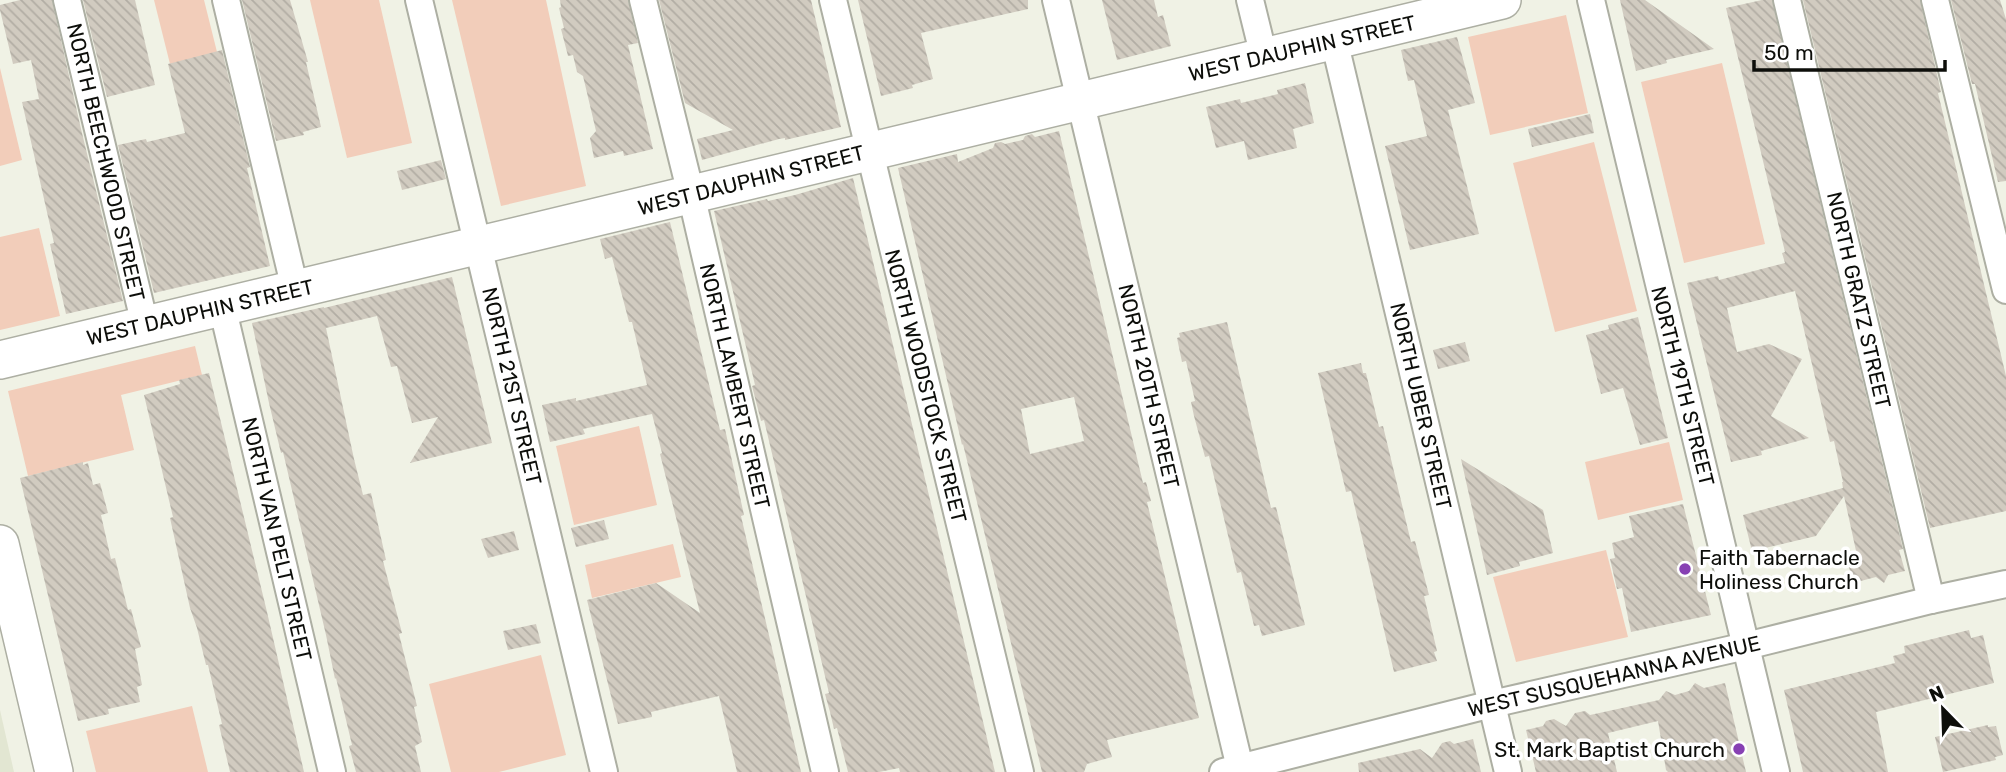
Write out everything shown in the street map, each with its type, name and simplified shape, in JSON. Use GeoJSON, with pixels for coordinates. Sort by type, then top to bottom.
{"type":"FeatureCollection","features":[{"type":"Feature","properties":{"kind":"street","name":"NORTH BEECHWOOD STREET"},"geometry":{"type":"LineString","coordinates":[[67,0],[145,325]]}},
{"type":"Feature","properties":{"kind":"street"},"geometry":{"type":"LineString","coordinates":[[226,0],[295,289]]}},
{"type":"Feature","properties":{"kind":"street","name":"NORTH 21ST STREET"},"geometry":{"type":"LineString","coordinates":[[419,0],[604,772]]}},
{"type":"Feature","properties":{"kind":"street","name":"NORTH LAMBERT STREET"},"geometry":{"type":"LineString","coordinates":[[643,0],[691,194],[825,772]]}},
{"type":"Feature","properties":{"kind":"street","name":"NORTH WOODSTOCK STREET"},"geometry":{"type":"LineString","coordinates":[[833,0],[1020,772]]}},
{"type":"Feature","properties":{"kind":"street","name":"NORTH 20TH STREET"},"geometry":{"type":"LineString","coordinates":[[1056,0],[1235,771]]}},
{"type":"Feature","properties":{"kind":"street"},"geometry":{"type":"LineString","coordinates":[[1250,0],[1264,57]]}},
{"type":"Feature","properties":{"kind":"street","name":"WEST DAUPHIN STREET"},"geometry":{"type":"LineString","coordinates":[[0,359],[1334,40],[1404,11],[1502,0]]}},
{"type":"Feature","properties":{"kind":"street","name":"NORTH 19TH STREET"},"geometry":{"type":"LineString","coordinates":[[1591,0],[1776,772]]}},
{"type":"Feature","properties":{"kind":"street","name":"NORTH GRATZ STREET"},"geometry":{"type":"LineString","coordinates":[[1787,0],[1931,600]]}},
{"type":"Feature","properties":{"kind":"street"},"geometry":{"type":"LineString","coordinates":[[1935,0],[2006,290]]}},
{"type":"Feature","properties":{"kind":"street","name":"NORTH UBER STREET"},"geometry":{"type":"LineString","coordinates":[[1334,40],[1508,772]]}},
{"type":"Feature","properties":{"kind":"street","name":"NORTH VAN PELT STREET"},"geometry":{"type":"LineString","coordinates":[[222,306],[332,772]]}},
{"type":"Feature","properties":{"kind":"street"},"geometry":{"type":"LineString","coordinates":[[0,544],[54,772]]}},
{"type":"Feature","properties":{"kind":"street","name":"WEST SUSQUEHANNA AVENUE"},"geometry":{"type":"LineString","coordinates":[[1235,771],[1492,704],[1746,646],[1931,600],[2005,592]]}},
{"type":"Feature","properties":{"kind":"shaded area"},"geometry":{"type":"Polygon","coordinates":[[[154,0],[204,0],[217,52],[170,64],[154,0]]]}},
{"type":"Feature","properties":{"kind":"shaded area"},"geometry":{"type":"Polygon","coordinates":[[[310,0],[379,0],[412,143],[347,158],[310,0]]]}},
{"type":"Feature","properties":{"kind":"shaded area"},"geometry":{"type":"Polygon","coordinates":[[[452,0],[546,0],[586,186],[501,206],[452,0]]]}},
{"type":"Feature","properties":{"kind":"shaded area"},"geometry":{"type":"Polygon","coordinates":[[[1566,15],[1588,113],[1490,135],[1468,37],[1566,15]]]}},
{"type":"Feature","properties":{"kind":"shaded area"},"geometry":{"type":"Polygon","coordinates":[[[1722,63],[1765,244],[1684,263],[1641,82],[1722,63]]]}},
{"type":"Feature","properties":{"kind":"shaded area"},"geometry":{"type":"Polygon","coordinates":[[[0,68],[22,160],[0,166],[0,68]]]}},
{"type":"Feature","properties":{"kind":"shaded area"},"geometry":{"type":"Polygon","coordinates":[[[1594,142],[1637,311],[1555,332],[1513,163],[1594,142]]]}},
{"type":"Feature","properties":{"kind":"shaded area"},"geometry":{"type":"Polygon","coordinates":[[[39,228],[60,316],[0,330],[0,237],[39,228]]]}},
{"type":"Feature","properties":{"kind":"shaded area"},"geometry":{"type":"Polygon","coordinates":[[[195,346],[202,375],[121,395],[134,450],[28,476],[8,391],[195,346]]]}},
{"type":"Feature","properties":{"kind":"shaded area"},"geometry":{"type":"Polygon","coordinates":[[[639,426],[657,505],[574,525],[556,446],[639,426]]]}},
{"type":"Feature","properties":{"kind":"shaded area"},"geometry":{"type":"Polygon","coordinates":[[[1669,442],[1683,500],[1598,520],[1585,462],[1669,442]]]}},
{"type":"Feature","properties":{"kind":"shaded area"},"geometry":{"type":"Polygon","coordinates":[[[673,544],[681,577],[592,598],[585,565],[673,544]]]}},
{"type":"Feature","properties":{"kind":"shaded area"},"geometry":{"type":"Polygon","coordinates":[[[1606,550],[1628,637],[1516,662],[1493,577],[1606,550]]]}},
{"type":"Feature","properties":{"kind":"shaded area"},"geometry":{"type":"Polygon","coordinates":[[[541,655],[566,755],[499,772],[451,772],[429,684],[541,655]]]}},
{"type":"Feature","properties":{"kind":"shaded area"},"geometry":{"type":"Polygon","coordinates":[[[192,706],[208,772],[96,772],[86,731],[192,706]]]}},
{"type":"Feature","properties":{"kind":"shaded area"},"geometry":{"type":"Polygon","coordinates":[[[0,710],[14,772],[0,772],[0,710]]]}},
{"type":"Feature","properties":{"kind":"building"},"geometry":{"type":"Polygon","coordinates":[[[20,0],[52,0],[123,301],[66,314],[50,244],[54,243],[22,102],[39,99],[31,60],[13,64],[0,10],[0,5],[20,0]]]}},
{"type":"Feature","properties":{"kind":"building"},"geometry":{"type":"Polygon","coordinates":[[[83,0],[135,0],[155,85],[107,97],[83,0]]]}},
{"type":"Feature","properties":{"kind":"building"},"geometry":{"type":"Polygon","coordinates":[[[242,0],[290,0],[308,62],[321,127],[303,132],[304,135],[276,141],[242,0]]]}},
{"type":"Feature","properties":{"kind":"building"},"geometry":{"type":"Polygon","coordinates":[[[560,0],[628,0],[638,43],[628,45],[653,149],[624,156],[623,151],[594,158],[590,138],[596,131],[583,76],[577,72],[573,55],[568,56],[561,29],[564,28],[559,8],[560,0]]]}},
{"type":"Feature","properties":{"kind":"building"},"geometry":{"type":"Polygon","coordinates":[[[659,0],[811,0],[841,127],[785,140],[779,139],[702,160],[697,139],[733,130],[685,103],[659,0]]]}},
{"type":"Feature","properties":{"kind":"building"},"geometry":{"type":"Polygon","coordinates":[[[858,0],[1028,0],[1028,9],[921,33],[933,79],[912,85],[913,88],[881,96],[858,0]]]}},
{"type":"Feature","properties":{"kind":"building"},"geometry":{"type":"Polygon","coordinates":[[[1102,0],[1154,0],[1158,17],[1163,15],[1171,46],[1117,60],[1102,0]]]}},
{"type":"Feature","properties":{"kind":"building"},"geometry":{"type":"Polygon","coordinates":[[[1620,0],[1645,0],[1714,49],[1666,60],[1667,63],[1636,71],[1620,0]]]}},
{"type":"Feature","properties":{"kind":"building"},"geometry":{"type":"Polygon","coordinates":[[[1772,0],[1903,549],[1899,550],[1905,571],[1888,575],[1884,583],[1876,577],[1853,583],[1848,563],[1858,560],[1844,496],[1816,536],[1752,551],[1743,515],[1843,488],[1834,441],[1830,442],[1795,291],[1727,308],[1737,352],[1769,344],[1802,359],[1771,416],[1809,438],[1761,451],[1762,455],[1731,462],[1687,283],[1718,276],[1719,280],[1785,263],[1782,253],[1785,252],[1726,8],[1772,0]]]}},
{"type":"Feature","properties":{"kind":"building"},"geometry":{"type":"Polygon","coordinates":[[[1803,0],[1920,0],[1941,92],[1938,93],[2006,376],[2006,511],[1930,528],[1803,0]]]}},
{"type":"Feature","properties":{"kind":"building"},"geometry":{"type":"Polygon","coordinates":[[[1951,0],[2000,0],[2006,19],[2006,181],[1998,182],[1975,84],[1972,84],[1951,0]]]}},
{"type":"Feature","properties":{"kind":"building"},"geometry":{"type":"Polygon","coordinates":[[[1457,37],[1475,103],[1448,110],[1479,234],[1410,250],[1385,146],[1427,136],[1414,80],[1408,81],[1401,50],[1457,37]]]}},
{"type":"Feature","properties":{"kind":"building"},"geometry":{"type":"Polygon","coordinates":[[[222,50],[270,266],[154,293],[118,145],[146,139],[147,142],[185,133],[168,64],[222,50]]]}},
{"type":"Feature","properties":{"kind":"building"},"geometry":{"type":"Polygon","coordinates":[[[1305,83],[1314,123],[1293,129],[1297,148],[1248,160],[1244,141],[1216,148],[1206,107],[1240,99],[1241,103],[1278,94],[1277,90],[1305,83]]]}},
{"type":"Feature","properties":{"kind":"building"},"geometry":{"type":"Polygon","coordinates":[[[1590,114],[1594,133],[1532,147],[1528,129],[1590,114]]]}},
{"type":"Feature","properties":{"kind":"building"},"geometry":{"type":"Polygon","coordinates":[[[1059,131],[1143,483],[1146,482],[1151,501],[1147,502],[1199,718],[1107,740],[1112,757],[1087,764],[1084,772],[1042,772],[898,168],[957,154],[958,162],[993,148],[995,143],[1023,140],[1025,136],[1032,134],[1035,137],[1059,131]],[[1074,397],[1021,409],[1030,454],[1084,441],[1074,397]]]}},
{"type":"Feature","properties":{"kind":"building"},"geometry":{"type":"Polygon","coordinates":[[[441,160],[446,179],[402,190],[397,171],[441,160]]]}},
{"type":"Feature","properties":{"kind":"building"},"geometry":{"type":"Polygon","coordinates":[[[853,178],[995,772],[900,772],[899,768],[879,772],[848,772],[825,694],[829,693],[764,420],[761,421],[752,386],[755,385],[714,211],[795,195],[853,178]]]}},
{"type":"Feature","properties":{"kind":"building"},"geometry":{"type":"Polygon","coordinates":[[[670,222],[720,430],[725,429],[744,515],[741,516],[801,772],[737,772],[719,696],[651,712],[652,717],[618,724],[587,600],[656,583],[700,613],[652,414],[583,429],[585,434],[550,442],[542,405],[576,398],[576,401],[647,385],[632,322],[629,322],[612,257],[605,259],[600,239],[670,222]]]}},
{"type":"Feature","properties":{"kind":"building"},"geometry":{"type":"Polygon","coordinates":[[[452,277],[492,443],[410,463],[438,417],[412,423],[397,366],[391,367],[377,316],[326,328],[363,495],[371,493],[386,560],[383,561],[417,706],[414,707],[422,742],[415,746],[421,772],[356,772],[349,746],[352,745],[252,323],[452,277]]]}},
{"type":"Feature","properties":{"kind":"building"},"geometry":{"type":"Polygon","coordinates":[[[1638,317],[1668,438],[1640,445],[1623,388],[1601,394],[1586,335],[1609,329],[1608,325],[1638,317]]]}},
{"type":"Feature","properties":{"kind":"building"},"geometry":{"type":"Polygon","coordinates":[[[1227,322],[1271,508],[1276,507],[1305,625],[1262,636],[1259,625],[1254,626],[1241,572],[1237,573],[1209,456],[1205,457],[1194,416],[1191,402],[1195,401],[1186,361],[1182,362],[1177,338],[1180,337],[1179,333],[1227,322]]]}},
{"type":"Feature","properties":{"kind":"building"},"geometry":{"type":"Polygon","coordinates":[[[1465,342],[1470,361],[1438,369],[1433,350],[1465,342]]]}},
{"type":"Feature","properties":{"kind":"building"},"geometry":{"type":"Polygon","coordinates":[[[1361,363],[1363,373],[1366,373],[1379,427],[1383,426],[1411,542],[1415,541],[1429,595],[1424,596],[1437,651],[1434,652],[1437,661],[1394,672],[1351,491],[1346,492],[1318,373],[1361,363]]]}},
{"type":"Feature","properties":{"kind":"building"},"geometry":{"type":"Polygon","coordinates":[[[209,373],[304,772],[230,772],[208,665],[190,608],[170,518],[173,517],[144,395],[180,384],[179,380],[209,373]]]}},
{"type":"Feature","properties":{"kind":"building"},"geometry":{"type":"Polygon","coordinates":[[[1461,459],[1543,510],[1553,553],[1519,562],[1520,566],[1487,575],[1461,459]]]}},
{"type":"Feature","properties":{"kind":"building"},"geometry":{"type":"Polygon","coordinates":[[[83,462],[83,465],[88,463],[93,485],[100,483],[108,513],[101,515],[111,559],[115,558],[128,610],[131,609],[141,647],[135,649],[142,685],[137,687],[140,702],[108,709],[109,714],[78,721],[20,478],[83,462]]]}},
{"type":"Feature","properties":{"kind":"building"},"geometry":{"type":"Polygon","coordinates":[[[1683,504],[1711,615],[1631,632],[1622,588],[1617,589],[1610,559],[1615,558],[1612,543],[1634,537],[1629,516],[1683,504]]]}},
{"type":"Feature","properties":{"kind":"building"},"geometry":{"type":"Polygon","coordinates":[[[604,520],[609,539],[576,547],[571,528],[604,520]]]}},
{"type":"Feature","properties":{"kind":"building"},"geometry":{"type":"Polygon","coordinates":[[[514,531],[519,550],[488,558],[481,539],[514,531]]]}},
{"type":"Feature","properties":{"kind":"building"},"geometry":{"type":"Polygon","coordinates":[[[536,624],[541,643],[508,650],[503,631],[536,624]]]}},
{"type":"Feature","properties":{"kind":"building"},"geometry":{"type":"Polygon","coordinates":[[[1969,630],[1971,638],[1983,635],[1994,683],[1876,712],[1888,772],[1803,772],[1784,690],[1895,663],[1893,656],[1905,653],[1904,646],[1969,630]]]}},
{"type":"Feature","properties":{"kind":"building"},"geometry":{"type":"Polygon","coordinates":[[[1695,683],[1704,688],[1725,683],[1746,772],[1668,772],[1658,721],[1608,733],[1617,772],[1536,772],[1526,730],[1543,726],[1546,721],[1554,719],[1566,726],[1575,713],[1585,711],[1590,715],[1659,700],[1666,691],[1675,695],[1689,691],[1695,683]]]}},
{"type":"Feature","properties":{"kind":"building"},"geometry":{"type":"Polygon","coordinates":[[[1988,725],[1996,726],[2003,755],[1995,757],[1996,760],[1943,772],[1935,737],[1988,725]]]}},
{"type":"Feature","properties":{"kind":"building"},"geometry":{"type":"Polygon","coordinates":[[[1473,739],[1481,772],[1359,772],[1358,763],[1420,749],[1432,758],[1442,743],[1450,741],[1454,744],[1473,739]]]}},
{"type":"Feature","properties":{"kind":"place","name":"Faith Tabernacle Holiness Church"},"geometry":{"type":"Point","coordinates":[1685,569]}},
{"type":"Feature","properties":{"kind":"place","name":"St. Mark Baptist Church"},"geometry":{"type":"Point","coordinates":[1739,749]}}]}
